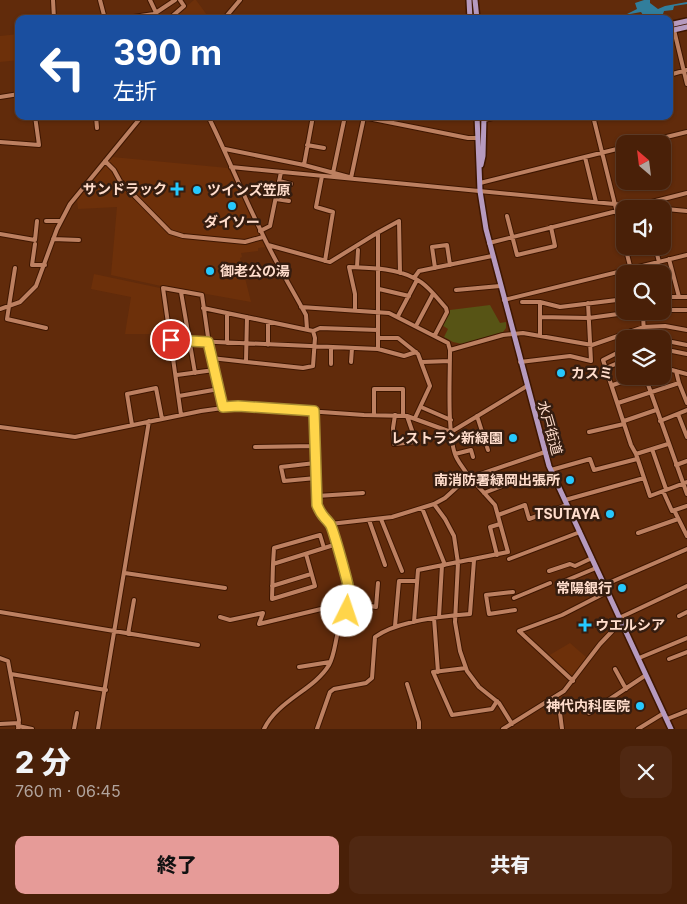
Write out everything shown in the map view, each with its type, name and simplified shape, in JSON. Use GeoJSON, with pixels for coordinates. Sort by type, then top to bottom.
{"type":"FeatureCollection","features":[{"type":"Feature","properties":{"kind":"main road"},"geometry":{"type":"LineString","coordinates":[[468,0],[470,15]]}},
{"type":"Feature","properties":{"kind":"main road"},"geometry":{"type":"LineString","coordinates":[[475,0],[476,15]]}},
{"type":"Feature","properties":{"kind":"main road"},"geometry":{"type":"LineString","coordinates":[[673,24],[687,20]]}},
{"type":"Feature","properties":{"kind":"main road"},"geometry":{"type":"LineString","coordinates":[[673,30],[687,27]]}},
{"type":"Feature","properties":{"kind":"main road","name":"水戸街道"},"geometry":{"type":"LineString","coordinates":[[477,120],[480,191],[489,242],[545,452],[551,470],[672,729]]}},
{"type":"Feature","properties":{"kind":"main road","name":"水戸街道"},"geometry":{"type":"LineString","coordinates":[[480,173],[483,156],[484,120]]}},
{"type":"Feature","properties":{"kind":"street"},"geometry":{"type":"LineString","coordinates":[[53,0],[54,15]]}},
{"type":"Feature","properties":{"kind":"street"},"geometry":{"type":"LineString","coordinates":[[100,0],[104,15]]}},
{"type":"Feature","properties":{"kind":"street"},"geometry":{"type":"LineString","coordinates":[[150,0],[157,15]]}},
{"type":"Feature","properties":{"kind":"street"},"geometry":{"type":"LineString","coordinates":[[147,15],[154,14],[175,0]]}},
{"type":"Feature","properties":{"kind":"street"},"geometry":{"type":"LineString","coordinates":[[173,15],[184,6],[180,0]]}},
{"type":"Feature","properties":{"kind":"street"},"geometry":{"type":"LineString","coordinates":[[227,15],[240,0]]}},
{"type":"Feature","properties":{"kind":"street"},"geometry":{"type":"LineString","coordinates":[[673,36],[685,71],[687,84]]}},
{"type":"Feature","properties":{"kind":"street"},"geometry":{"type":"LineString","coordinates":[[0,97],[15,95]]}},
{"type":"Feature","properties":{"kind":"street"},"geometry":{"type":"LineString","coordinates":[[0,142],[39,146],[36,120]]}},
{"type":"Feature","properties":{"kind":"street"},"geometry":{"type":"LineString","coordinates":[[96,120],[97,128]]}},
{"type":"Feature","properties":{"kind":"street"},"geometry":{"type":"LineString","coordinates":[[0,309],[9,307],[33,291],[45,266],[60,222],[77,194],[139,120]]}},
{"type":"Feature","properties":{"kind":"street"},"geometry":{"type":"LineString","coordinates":[[210,120],[260,231],[301,307],[307,321],[307,330]]}},
{"type":"Feature","properties":{"kind":"street"},"geometry":{"type":"LineString","coordinates":[[304,165],[312,120]]}},
{"type":"Feature","properties":{"kind":"street"},"geometry":{"type":"LineString","coordinates":[[332,174],[344,120]]}},
{"type":"Feature","properties":{"kind":"street"},"geometry":{"type":"LineString","coordinates":[[351,178],[363,120]]}},
{"type":"Feature","properties":{"kind":"street"},"geometry":{"type":"LineString","coordinates":[[379,120],[468,138],[478,138]]}},
{"type":"Feature","properties":{"kind":"street"},"geometry":{"type":"LineString","coordinates":[[593,120],[616,208]]}},
{"type":"Feature","properties":{"kind":"street"},"geometry":{"type":"LineString","coordinates":[[671,137],[687,132]]}},
{"type":"Feature","properties":{"kind":"street"},"geometry":{"type":"LineString","coordinates":[[307,145],[324,148]]}},
{"type":"Feature","properties":{"kind":"street"},"geometry":{"type":"LineString","coordinates":[[224,149],[304,165],[351,178],[615,204]]}},
{"type":"Feature","properties":{"kind":"street"},"geometry":{"type":"LineString","coordinates":[[480,183],[616,149]]}},
{"type":"Feature","properties":{"kind":"street"},"geometry":{"type":"LineString","coordinates":[[585,158],[596,202]]}},
{"type":"Feature","properties":{"kind":"street"},"geometry":{"type":"LineString","coordinates":[[105,161],[114,170],[120,181],[170,232],[183,236],[246,242],[264,237]]}},
{"type":"Feature","properties":{"kind":"street"},"geometry":{"type":"LineString","coordinates":[[231,167],[322,176],[332,174]]}},
{"type":"Feature","properties":{"kind":"street"},"geometry":{"type":"LineString","coordinates":[[260,231],[270,226],[281,172]]}},
{"type":"Feature","properties":{"kind":"street"},"geometry":{"type":"LineString","coordinates":[[322,176],[316,207],[333,212],[326,261]]}},
{"type":"Feature","properties":{"kind":"street"},"geometry":{"type":"LineString","coordinates":[[280,182],[291,184]]}},
{"type":"Feature","properties":{"kind":"street"},"geometry":{"type":"LineString","coordinates":[[660,200],[687,193]]}},
{"type":"Feature","properties":{"kind":"street"},"geometry":{"type":"LineString","coordinates":[[276,199],[289,202]]}},
{"type":"Feature","properties":{"kind":"street"},"geometry":{"type":"LineString","coordinates":[[671,209],[687,210]]}},
{"type":"Feature","properties":{"kind":"street"},"geometry":{"type":"LineString","coordinates":[[489,242],[616,211]]}},
{"type":"Feature","properties":{"kind":"street"},"geometry":{"type":"LineString","coordinates":[[507,216],[517,255],[556,246],[551,227]]}},
{"type":"Feature","properties":{"kind":"street"},"geometry":{"type":"LineString","coordinates":[[0,234],[35,240],[37,221]]}},
{"type":"Feature","properties":{"kind":"street"},"geometry":{"type":"LineString","coordinates":[[46,221],[60,222]]}},
{"type":"Feature","properties":{"kind":"street"},"geometry":{"type":"LineString","coordinates":[[268,245],[330,262],[399,222],[400,273]]}},
{"type":"Feature","properties":{"kind":"street"},"geometry":{"type":"LineString","coordinates":[[378,233],[378,350]]}},
{"type":"Feature","properties":{"kind":"street"},"geometry":{"type":"LineString","coordinates":[[53,239],[79,240]]}},
{"type":"Feature","properties":{"kind":"street"},"geometry":{"type":"LineString","coordinates":[[35,244],[32,265],[45,266]]}},
{"type":"Feature","properties":{"kind":"street"},"geometry":{"type":"LineString","coordinates":[[435,268],[432,247],[447,245],[450,265]]}},
{"type":"Feature","properties":{"kind":"street"},"geometry":{"type":"LineString","coordinates":[[357,267],[358,250]]}},
{"type":"Feature","properties":{"kind":"street"},"geometry":{"type":"LineString","coordinates":[[657,255],[659,262]]}},
{"type":"Feature","properties":{"kind":"street"},"geometry":{"type":"LineString","coordinates":[[651,265],[687,255]]}},
{"type":"Feature","properties":{"kind":"street"},"geometry":{"type":"LineString","coordinates":[[398,316],[409,296],[419,271],[492,256]]}},
{"type":"Feature","properties":{"kind":"street"},"geometry":{"type":"LineString","coordinates":[[669,259],[679,297]]}},
{"type":"Feature","properties":{"kind":"street"},"geometry":{"type":"LineString","coordinates":[[355,310],[355,294],[349,267],[379,268],[400,273],[416,279],[446,308],[447,312],[435,334]]}},
{"type":"Feature","properties":{"kind":"street"},"geometry":{"type":"LineString","coordinates":[[15,268],[6,319],[46,328]]}},
{"type":"Feature","properties":{"kind":"street"},"geometry":{"type":"LineString","coordinates":[[504,300],[616,275]]}},
{"type":"Feature","properties":{"kind":"street"},"geometry":{"type":"LineString","coordinates":[[456,290],[500,286]]}},
{"type":"Feature","properties":{"kind":"street"},"geometry":{"type":"LineString","coordinates":[[181,415],[177,375],[163,288],[202,295],[211,358],[223,407]]}},
{"type":"Feature","properties":{"kind":"street"},"geometry":{"type":"LineString","coordinates":[[379,290],[409,296]]}},
{"type":"Feature","properties":{"kind":"street"},"geometry":{"type":"LineString","coordinates":[[181,292],[195,373]]}},
{"type":"Feature","properties":{"kind":"street"},"geometry":{"type":"LineString","coordinates":[[416,326],[433,294]]}},
{"type":"Feature","properties":{"kind":"street"},"geometry":{"type":"LineString","coordinates":[[671,297],[687,297]]}},
{"type":"Feature","properties":{"kind":"street"},"geometry":{"type":"LineString","coordinates":[[522,302],[540,302],[560,307],[616,300]]}},
{"type":"Feature","properties":{"kind":"street"},"geometry":{"type":"LineString","coordinates":[[540,302],[540,335]]}},
{"type":"Feature","properties":{"kind":"street"},"geometry":{"type":"LineString","coordinates":[[520,362],[570,356],[591,361],[588,304]]}},
{"type":"Feature","properties":{"kind":"street"},"geometry":{"type":"LineString","coordinates":[[301,307],[378,311],[398,316],[435,334],[448,343],[450,350],[451,432],[455,454],[467,474],[472,477],[495,505],[508,552],[418,570],[414,622]]}},
{"type":"Feature","properties":{"kind":"street"},"geometry":{"type":"LineString","coordinates":[[204,308],[313,331],[320,328],[378,330]]}},
{"type":"Feature","properties":{"kind":"street"},"geometry":{"type":"LineString","coordinates":[[671,310],[687,310]]}},
{"type":"Feature","properties":{"kind":"street"},"geometry":{"type":"LineString","coordinates":[[227,313],[227,343]]}},
{"type":"Feature","properties":{"kind":"street"},"geometry":{"type":"LineString","coordinates":[[540,317],[589,318],[616,314]]}},
{"type":"Feature","properties":{"kind":"street"},"geometry":{"type":"LineString","coordinates":[[246,362],[247,317]]}},
{"type":"Feature","properties":{"kind":"street"},"geometry":{"type":"LineString","coordinates":[[643,320],[644,327]]}},
{"type":"Feature","properties":{"kind":"street"},"geometry":{"type":"LineString","coordinates":[[268,322],[268,345]]}},
{"type":"Feature","properties":{"kind":"street"},"geometry":{"type":"LineString","coordinates":[[634,330],[644,327],[665,326],[687,330]]}},
{"type":"Feature","properties":{"kind":"street"},"geometry":{"type":"LineString","coordinates":[[211,358],[303,368],[313,366],[315,338],[313,331]]}},
{"type":"Feature","properties":{"kind":"street"},"geometry":{"type":"LineString","coordinates":[[450,350],[503,335],[525,333],[590,345],[616,336]]}},
{"type":"Feature","properties":{"kind":"street"},"geometry":{"type":"LineString","coordinates":[[378,338],[398,338],[416,352],[422,362],[430,386],[415,418]]}},
{"type":"Feature","properties":{"kind":"street"},"geometry":{"type":"LineString","coordinates":[[171,340],[352,348],[378,350],[404,356],[416,352]]}},
{"type":"Feature","properties":{"kind":"street"},"geometry":{"type":"LineString","coordinates":[[671,342],[687,345]]}},
{"type":"Feature","properties":{"kind":"street"},"geometry":{"type":"LineString","coordinates":[[331,364],[332,348]]}},
{"type":"Feature","properties":{"kind":"street"},"geometry":{"type":"LineString","coordinates":[[351,362],[352,348]]}},
{"type":"Feature","properties":{"kind":"street"},"geometry":{"type":"LineString","coordinates":[[671,351],[687,354]]}},
{"type":"Feature","properties":{"kind":"street"},"geometry":{"type":"LineString","coordinates":[[616,354],[603,360],[650,496],[685,483]]}},
{"type":"Feature","properties":{"kind":"street"},"geometry":{"type":"LineString","coordinates":[[422,362],[450,361]]}},
{"type":"Feature","properties":{"kind":"street"},"geometry":{"type":"LineString","coordinates":[[606,368],[616,364]]}},
{"type":"Feature","properties":{"kind":"street"},"geometry":{"type":"LineString","coordinates":[[177,375],[214,370]]}},
{"type":"Feature","properties":{"kind":"street"},"geometry":{"type":"LineString","coordinates":[[671,371],[687,374]]}},
{"type":"Feature","properties":{"kind":"street"},"geometry":{"type":"LineString","coordinates":[[676,371],[687,403]]}},
{"type":"Feature","properties":{"kind":"street"},"geometry":{"type":"LineString","coordinates":[[618,403],[679,383]]}},
{"type":"Feature","properties":{"kind":"street"},"geometry":{"type":"LineString","coordinates":[[612,385],[616,384]]}},
{"type":"Feature","properties":{"kind":"street"},"geometry":{"type":"LineString","coordinates":[[648,385],[668,444],[685,483],[687,494]]}},
{"type":"Feature","properties":{"kind":"street"},"geometry":{"type":"LineString","coordinates":[[451,432],[527,386]]}},
{"type":"Feature","properties":{"kind":"street"},"geometry":{"type":"LineString","coordinates":[[132,425],[127,394],[156,388],[162,419]]}},
{"type":"Feature","properties":{"kind":"street"},"geometry":{"type":"LineString","coordinates":[[179,396],[219,389]]}},
{"type":"Feature","properties":{"kind":"street"},"geometry":{"type":"LineString","coordinates":[[374,415],[374,389],[403,389],[405,416],[416,442],[394,444],[393,428],[395,416]]}},
{"type":"Feature","properties":{"kind":"street"},"geometry":{"type":"LineString","coordinates":[[0,428],[75,437],[149,421],[223,407],[238,406],[405,416],[451,432]]}},
{"type":"Feature","properties":{"kind":"street"},"geometry":{"type":"LineString","coordinates":[[421,407],[451,420]]}},
{"type":"Feature","properties":{"kind":"street"},"geometry":{"type":"LineString","coordinates":[[589,432],[656,410]]}},
{"type":"Feature","properties":{"kind":"street"},"geometry":{"type":"LineString","coordinates":[[660,421],[687,410]]}},
{"type":"Feature","properties":{"kind":"street"},"geometry":{"type":"LineString","coordinates":[[264,729],[272,715],[320,676],[330,662],[339,627],[350,602],[350,592],[337,544],[330,524],[320,514],[317,505],[314,411]]}},
{"type":"Feature","properties":{"kind":"street"},"geometry":{"type":"LineString","coordinates":[[678,414],[687,437]]}},
{"type":"Feature","properties":{"kind":"street"},"geometry":{"type":"LineString","coordinates":[[478,416],[488,450]]}},
{"type":"Feature","properties":{"kind":"street"},"geometry":{"type":"LineString","coordinates":[[98,729],[106,690],[149,421]]}},
{"type":"Feature","properties":{"kind":"street"},"geometry":{"type":"LineString","coordinates":[[636,454],[668,444]]}},
{"type":"Feature","properties":{"kind":"street"},"geometry":{"type":"LineString","coordinates":[[255,447],[315,446]]}},
{"type":"Feature","properties":{"kind":"street"},"geometry":{"type":"LineString","coordinates":[[455,454],[471,450],[473,457]]}},
{"type":"Feature","properties":{"kind":"street"},"geometry":{"type":"LineString","coordinates":[[652,450],[672,511],[675,512],[687,536]]}},
{"type":"Feature","properties":{"kind":"street"},"geometry":{"type":"LineString","coordinates":[[472,477],[545,452]]}},
{"type":"Feature","properties":{"kind":"street"},"geometry":{"type":"LineString","coordinates":[[551,470],[590,459],[594,470],[637,459]]}},
{"type":"Feature","properties":{"kind":"street"},"geometry":{"type":"LineString","coordinates":[[676,465],[687,461]]}},
{"type":"Feature","properties":{"kind":"street"},"geometry":{"type":"LineString","coordinates":[[315,463],[281,467],[284,481],[316,478]]}},
{"type":"Feature","properties":{"kind":"street"},"geometry":{"type":"LineString","coordinates":[[330,524],[381,519],[401,515],[434,504],[445,498],[466,479],[467,474]]}},
{"type":"Feature","properties":{"kind":"street"},"geometry":{"type":"LineString","coordinates":[[484,493],[522,478]]}},
{"type":"Feature","properties":{"kind":"street"},"geometry":{"type":"LineString","coordinates":[[498,515],[524,505],[529,518],[566,502],[644,478]]}},
{"type":"Feature","properties":{"kind":"street"},"geometry":{"type":"LineString","coordinates":[[317,496],[363,493]]}},
{"type":"Feature","properties":{"kind":"street"},"geometry":{"type":"LineString","coordinates":[[434,504],[454,536],[458,563],[455,615],[460,651],[466,668],[479,687],[497,701],[512,724]]}},
{"type":"Feature","properties":{"kind":"street"},"geometry":{"type":"LineString","coordinates":[[675,512],[687,506]]}},
{"type":"Feature","properties":{"kind":"street"},"geometry":{"type":"LineString","coordinates":[[422,508],[444,565],[437,617],[438,672]]}},
{"type":"Feature","properties":{"kind":"street"},"geometry":{"type":"LineString","coordinates":[[381,519],[402,572]]}},
{"type":"Feature","properties":{"kind":"street"},"geometry":{"type":"LineString","coordinates":[[638,533],[678,519]]}},
{"type":"Feature","properties":{"kind":"street"},"geometry":{"type":"LineString","coordinates":[[369,520],[385,565]]}},
{"type":"Feature","properties":{"kind":"street"},"geometry":{"type":"LineString","coordinates":[[497,555],[490,528],[500,524]]}},
{"type":"Feature","properties":{"kind":"street"},"geometry":{"type":"LineString","coordinates":[[509,559],[580,532]]}},
{"type":"Feature","properties":{"kind":"street"},"geometry":{"type":"LineString","coordinates":[[306,554],[315,586],[272,599],[274,548],[320,535],[324,548]]}},
{"type":"Feature","properties":{"kind":"street"},"geometry":{"type":"LineString","coordinates":[[274,564],[337,544]]}},
{"type":"Feature","properties":{"kind":"street"},"geometry":{"type":"LineString","coordinates":[[604,585],[687,549]]}},
{"type":"Feature","properties":{"kind":"street"},"geometry":{"type":"LineString","coordinates":[[548,571],[570,564],[575,566],[592,558]]}},
{"type":"Feature","properties":{"kind":"street"},"geometry":{"type":"LineString","coordinates":[[317,729],[330,692],[334,689],[366,683],[372,678],[375,637],[395,626],[437,617],[470,614],[474,560]]}},
{"type":"Feature","properties":{"kind":"street"},"geometry":{"type":"LineString","coordinates":[[560,583],[596,568]]}},
{"type":"Feature","properties":{"kind":"street"},"geometry":{"type":"LineString","coordinates":[[125,573],[225,588]]}},
{"type":"Feature","properties":{"kind":"street"},"geometry":{"type":"LineString","coordinates":[[272,586],[312,574]]}},
{"type":"Feature","properties":{"kind":"street"},"geometry":{"type":"LineString","coordinates":[[395,626],[399,580],[416,581]]}},
{"type":"Feature","properties":{"kind":"street"},"geometry":{"type":"LineString","coordinates":[[220,617],[230,620],[263,613],[259,624],[350,602],[376,608],[378,583]]}},
{"type":"Feature","properties":{"kind":"street"},"geometry":{"type":"LineString","coordinates":[[514,598],[550,583]]}},
{"type":"Feature","properties":{"kind":"street"},"geometry":{"type":"LineString","coordinates":[[503,729],[553,700],[564,691],[620,620],[687,586]]}},
{"type":"Feature","properties":{"kind":"street"},"geometry":{"type":"LineString","coordinates":[[513,592],[486,595],[489,614],[516,610]]}},
{"type":"Feature","properties":{"kind":"street"},"geometry":{"type":"LineString","coordinates":[[573,681],[519,632],[578,608],[607,592]]}},
{"type":"Feature","properties":{"kind":"street"},"geometry":{"type":"LineString","coordinates":[[128,634],[134,600]]}},
{"type":"Feature","properties":{"kind":"street"},"geometry":{"type":"LineString","coordinates":[[0,612],[198,645]]}},
{"type":"Feature","properties":{"kind":"street"},"geometry":{"type":"LineString","coordinates":[[679,616],[687,612]]}},
{"type":"Feature","properties":{"kind":"street"},"geometry":{"type":"LineString","coordinates":[[639,658],[687,638]]}},
{"type":"Feature","properties":{"kind":"street"},"geometry":{"type":"LineString","coordinates":[[669,659],[687,652]]}},
{"type":"Feature","properties":{"kind":"street"},"geometry":{"type":"LineString","coordinates":[[0,658],[8,661],[18,726]]}},
{"type":"Feature","properties":{"kind":"street"},"geometry":{"type":"LineString","coordinates":[[299,667],[330,662]]}},
{"type":"Feature","properties":{"kind":"street"},"geometry":{"type":"LineString","coordinates":[[466,668],[434,672],[452,715],[492,709],[497,701]]}},
{"type":"Feature","properties":{"kind":"street"},"geometry":{"type":"LineString","coordinates":[[615,669],[626,689]]}},
{"type":"Feature","properties":{"kind":"street"},"geometry":{"type":"LineString","coordinates":[[11,674],[106,690]]}},
{"type":"Feature","properties":{"kind":"street"},"geometry":{"type":"LineString","coordinates":[[589,712],[646,675]]}},
{"type":"Feature","properties":{"kind":"street"},"geometry":{"type":"LineString","coordinates":[[407,684],[419,722],[419,729]]}},
{"type":"Feature","properties":{"kind":"street"},"geometry":{"type":"LineString","coordinates":[[553,700],[560,713],[561,729]]}},
{"type":"Feature","properties":{"kind":"street"},"geometry":{"type":"LineString","coordinates":[[667,720],[687,711]]}},
{"type":"Feature","properties":{"kind":"street"},"geometry":{"type":"LineString","coordinates":[[638,729],[664,712]]}},
{"type":"Feature","properties":{"kind":"street"},"geometry":{"type":"LineString","coordinates":[[74,729],[77,713]]}},
{"type":"Feature","properties":{"kind":"street"},"geometry":{"type":"LineString","coordinates":[[0,724],[32,729]]}},
{"type":"Feature","properties":{"kind":"shaded area"},"geometry":{"type":"Polygon","coordinates":[[[196,0],[207,15],[176,15],[196,0]]]}},
{"type":"Feature","properties":{"kind":"shaded area"},"geometry":{"type":"Polygon","coordinates":[[[15,34],[15,60],[0,62],[0,36],[15,34]]]}},
{"type":"Feature","properties":{"kind":"shaded area"},"geometry":{"type":"Polygon","coordinates":[[[112,157],[228,168],[266,247],[258,248],[258,251],[241,253],[242,257],[240,258],[251,302],[162,286],[168,334],[125,334],[131,297],[91,289],[94,274],[160,288],[161,286],[111,275],[117,207],[78,209],[77,199],[112,157]]]}},
{"type":"Feature","properties":{"kind":"shaded area"},"geometry":{"type":"Polygon","coordinates":[[[490,305],[500,323],[506,322],[506,328],[503,332],[462,344],[444,337],[448,329],[442,325],[450,310],[490,305]]]}},
{"type":"Feature","properties":{"kind":"shaded area"},"geometry":{"type":"Polygon","coordinates":[[[570,643],[587,658],[573,677],[570,677],[548,656],[570,643]]]}},
{"type":"Feature","properties":{"kind":"water"},"geometry":{"type":"Polygon","coordinates":[[[650,0],[650,3],[658,9],[687,2],[687,4],[674,6],[673,10],[664,11],[663,14],[658,15],[643,15],[641,12],[625,15],[637,9],[635,3],[650,0]]]}},
{"type":"Feature","properties":{"kind":"place","name":"サンドラック"},"geometry":{"type":"Point","coordinates":[177,189]}},
{"type":"Feature","properties":{"kind":"place","name":"ツインズ笠原"},"geometry":{"type":"Point","coordinates":[197,190]}},
{"type":"Feature","properties":{"kind":"place","name":"ダイソー"},"geometry":{"type":"Point","coordinates":[232,206]}},
{"type":"Feature","properties":{"kind":"place","name":"御老公の湯"},"geometry":{"type":"Point","coordinates":[210,271]}},
{"type":"Feature","properties":{"kind":"place","name":"カスミ"},"geometry":{"type":"Point","coordinates":[561,373]}},
{"type":"Feature","properties":{"kind":"place","name":"レストラン新緑園"},"geometry":{"type":"Point","coordinates":[513,438]}},
{"type":"Feature","properties":{"kind":"place","name":"南消防署緑岡出張所"},"geometry":{"type":"Point","coordinates":[570,480]}},
{"type":"Feature","properties":{"kind":"place","name":"TSUTAYA"},"geometry":{"type":"Point","coordinates":[610,514]}},
{"type":"Feature","properties":{"kind":"place","name":"常陽銀行"},"geometry":{"type":"Point","coordinates":[622,588]}},
{"type":"Feature","properties":{"kind":"place","name":"ウエルシア"},"geometry":{"type":"Point","coordinates":[585,625]}},
{"type":"Feature","properties":{"kind":"place","name":"神代内科医院"},"geometry":{"type":"Point","coordinates":[640,706]}},
{"type":"Feature","properties":{"kind":"route"},"geometry":{"type":"LineString","coordinates":[[171,340],[208,342],[223,407],[238,406],[314,411],[317,505],[320,514],[332,528],[350,592],[350,602],[347,611]]}}]}
